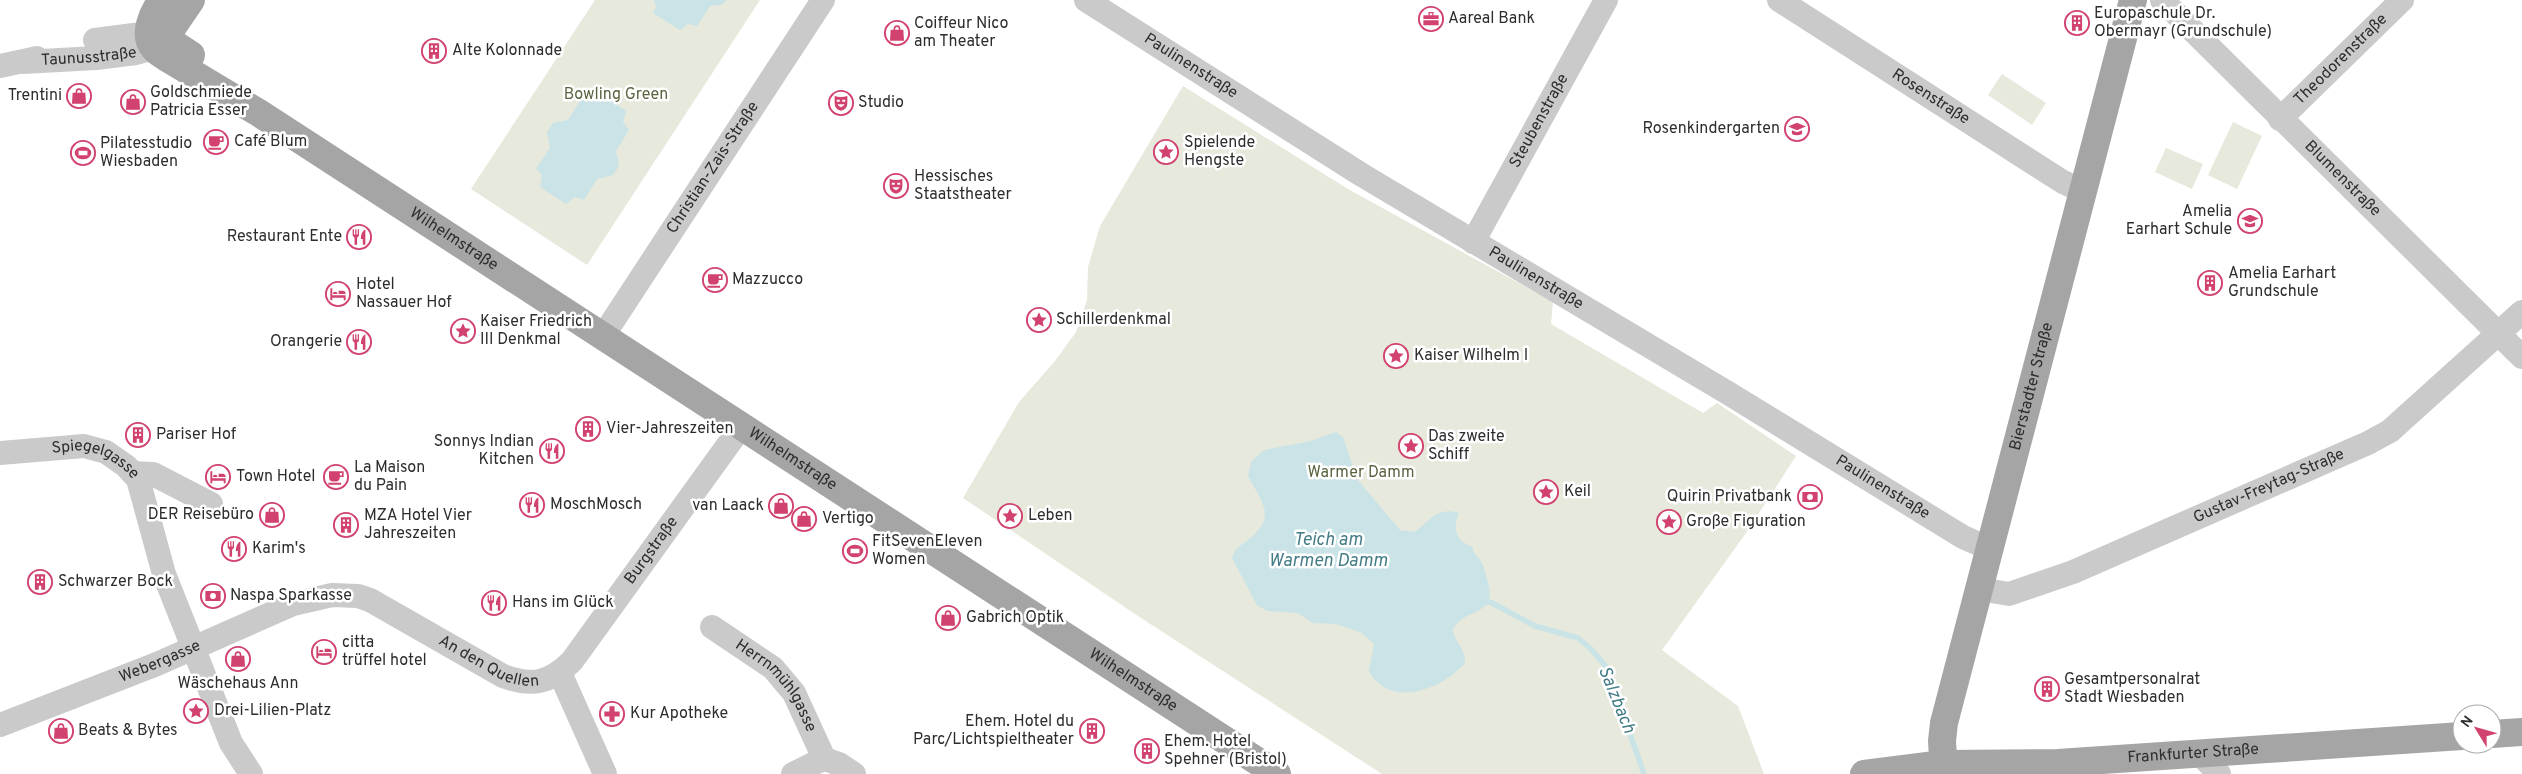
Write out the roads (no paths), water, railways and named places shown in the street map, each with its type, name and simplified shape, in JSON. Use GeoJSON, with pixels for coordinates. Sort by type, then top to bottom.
{"type":"FeatureCollection","features":[{"type":"Feature","properties":{"kind":"main road"},"geometry":{"type":"LineString","coordinates":[[156,40],[151,18],[162,0]]}},
{"type":"Feature","properties":{"kind":"main road"},"geometry":{"type":"LineString","coordinates":[[156,40],[191,0]]}},
{"type":"Feature","properties":{"kind":"main road","name":"Bierstadter Straße"},"geometry":{"type":"LineString","coordinates":[[1943,769],[1944,723],[2133,0]]}},
{"type":"Feature","properties":{"kind":"main road","name":"Wilhelmstraße"},"geometry":{"type":"LineString","coordinates":[[156,40],[224,81],[259,113],[1277,774]]}},
{"type":"Feature","properties":{"kind":"main road"},"geometry":{"type":"LineString","coordinates":[[2502,733],[2522,732]]}},
{"type":"Feature","properties":{"kind":"main road","name":"Frankfurter Straße"},"geometry":{"type":"LineString","coordinates":[[1864,774],[2452,737]]}},
{"type":"Feature","properties":{"kind":"street"},"geometry":{"type":"LineString","coordinates":[[95,40],[119,30],[162,0]]}},
{"type":"Feature","properties":{"kind":"street","name":"Christian-Zais-Straße"},"geometry":{"type":"LineString","coordinates":[[603,336],[823,0]]}},
{"type":"Feature","properties":{"kind":"street","name":"Steubenstraße"},"geometry":{"type":"LineString","coordinates":[[1473,242],[1606,0]]}},
{"type":"Feature","properties":{"kind":"street","name":"Rosenstraße"},"geometry":{"type":"LineString","coordinates":[[1779,0],[2063,182],[2083,191]]}},
{"type":"Feature","properties":{"kind":"street","name":"Blumenstraße"},"geometry":{"type":"LineString","coordinates":[[2162,0],[2522,357]]}},
{"type":"Feature","properties":{"kind":"street","name":"Theodorenstraße"},"geometry":{"type":"LineString","coordinates":[[2280,119],[2402,0]]}},
{"type":"Feature","properties":{"kind":"street","name":"Paulinenstraße"},"geometry":{"type":"LineString","coordinates":[[1095,2],[1473,242],[1728,393],[1963,537],[1990,549]]}},
{"type":"Feature","properties":{"kind":"street"},"geometry":{"type":"LineString","coordinates":[[95,40],[156,40]]}},
{"type":"Feature","properties":{"kind":"street","name":"Taunusstraße"},"geometry":{"type":"LineString","coordinates":[[11,64],[95,40]]}},
{"type":"Feature","properties":{"kind":"street","name":"Taunusstraße"},"geometry":{"type":"LineString","coordinates":[[11,64],[96,58],[156,40]]}},
{"type":"Feature","properties":{"kind":"street","name":"Gustav-Freytag-Straße"},"geometry":{"type":"LineString","coordinates":[[1980,589],[2009,594],[2074,572],[2375,439],[2390,431],[2522,312]]}},
{"type":"Feature","properties":{"kind":"street","name":"Burgstraße"},"geometry":{"type":"LineString","coordinates":[[560,673],[572,661],[741,427]]}},
{"type":"Feature","properties":{"kind":"street","name":"Spiegelgasse"},"geometry":{"type":"LineString","coordinates":[[0,453],[84,446],[95,447],[106,452],[133,473],[153,474],[212,504]]}},
{"type":"Feature","properties":{"kind":"street"},"geometry":{"type":"LineString","coordinates":[[133,473],[138,479],[145,501],[164,574],[193,648],[231,744],[251,774]]}},
{"type":"Feature","properties":{"kind":"street","name":"An den Quellen"},"geometry":{"type":"LineString","coordinates":[[319,597],[344,595],[370,600],[503,676],[516,681],[536,682],[560,673],[605,774]]}},
{"type":"Feature","properties":{"kind":"street","name":"Webergasse"},"geometry":{"type":"LineString","coordinates":[[0,725],[148,668],[258,618],[319,597]]}},
{"type":"Feature","properties":{"kind":"street","name":"Herrnmühlgasse"},"geometry":{"type":"LineString","coordinates":[[712,627],[773,668],[794,693],[822,754],[822,758]]}},
{"type":"Feature","properties":{"kind":"street"},"geometry":{"type":"LineString","coordinates":[[2200,754],[2219,774]]}},
{"type":"Feature","properties":{"kind":"street"},"geometry":{"type":"LineString","coordinates":[[793,774],[822,758],[839,764],[854,774]]}},
{"type":"Feature","properties":{"kind":"water"},"geometry":{"type":"Polygon","coordinates":[[[654,0],[727,0],[721,5],[710,6],[697,26],[688,24],[680,30],[653,13],[656,6],[654,0]]]}},
{"type":"Feature","properties":{"kind":"water"},"geometry":{"type":"Polygon","coordinates":[[[601,94],[626,111],[623,122],[629,130],[616,151],[619,166],[613,175],[597,179],[584,200],[575,197],[566,204],[540,187],[542,175],[536,169],[550,148],[547,132],[553,123],[568,120],[582,98],[594,100],[601,94]]]}},
{"type":"Feature","properties":{"kind":"water","name":"Teich am Warmen Damm"},"geometry":{"type":"Polygon","coordinates":[[[1336,432],[1343,437],[1357,479],[1400,530],[1415,532],[1435,515],[1445,511],[1459,513],[1456,524],[1457,534],[1459,538],[1473,547],[1473,552],[1484,567],[1490,591],[1489,600],[1485,606],[1459,622],[1453,629],[1455,638],[1464,653],[1465,663],[1444,681],[1430,687],[1416,691],[1402,692],[1389,690],[1378,683],[1369,671],[1374,644],[1362,633],[1336,624],[1313,623],[1298,613],[1267,611],[1257,605],[1232,558],[1236,549],[1255,534],[1264,519],[1265,511],[1263,504],[1248,476],[1251,462],[1264,450],[1311,441],[1336,432]]]}},
{"type":"Feature","properties":{"kind":"waterway","name":"Salzbach"},"geometry":{"type":"LineString","coordinates":[[1484,602],[1490,602],[1535,626],[1578,638],[1591,649],[1607,668],[1644,774]]}},
{"type":"Feature","properties":{"kind":"place","name":"Aareal Bank"},"geometry":{"type":"Point","coordinates":[1431,19]}},
{"type":"Feature","properties":{"kind":"place","name":"Europaschule Dr. Obermayr (Grundschule)"},"geometry":{"type":"Point","coordinates":[2077,23]}},
{"type":"Feature","properties":{"kind":"place","name":"Coiffeur Nico am Theater"},"geometry":{"type":"Point","coordinates":[897,33]}},
{"type":"Feature","properties":{"kind":"place","name":"Alte Kolonnade"},"geometry":{"type":"Point","coordinates":[434,51]}},
{"type":"Feature","properties":{"kind":"place","name":"Trentini"},"geometry":{"type":"Point","coordinates":[79,96]}},
{"type":"Feature","properties":{"kind":"place","name":"Goldschmiede Patricia Esser"},"geometry":{"type":"Point","coordinates":[133,102]}},
{"type":"Feature","properties":{"kind":"place","name":"Studio"},"geometry":{"type":"Point","coordinates":[841,103]}},
{"type":"Feature","properties":{"kind":"place","name":"Rosenkindergarten"},"geometry":{"type":"Point","coordinates":[1797,129]}},
{"type":"Feature","properties":{"kind":"place","name":"Café Blum"},"geometry":{"type":"Point","coordinates":[216,142]}},
{"type":"Feature","properties":{"kind":"place","name":"Spielende Hengste"},"geometry":{"type":"Point","coordinates":[1166,152]}},
{"type":"Feature","properties":{"kind":"place","name":"Pilatesstudio Wiesbaden"},"geometry":{"type":"Point","coordinates":[83,153]}},
{"type":"Feature","properties":{"kind":"place","name":"Hessisches Staatstheater"},"geometry":{"type":"Point","coordinates":[896,186]}},
{"type":"Feature","properties":{"kind":"place","name":"Amelia Earhart Schule"},"geometry":{"type":"Point","coordinates":[2250,221]}},
{"type":"Feature","properties":{"kind":"place","name":"Restaurant Ente"},"geometry":{"type":"Point","coordinates":[359,237]}},
{"type":"Feature","properties":{"kind":"place","name":"Mazzucco"},"geometry":{"type":"Point","coordinates":[715,280]}},
{"type":"Feature","properties":{"kind":"place","name":"Amelia Earhart Grundschule"},"geometry":{"type":"Point","coordinates":[2210,283]}},
{"type":"Feature","properties":{"kind":"place","name":"Hotel Nassauer Hof"},"geometry":{"type":"Point","coordinates":[338,294]}},
{"type":"Feature","properties":{"kind":"place","name":"Schillerdenkmal"},"geometry":{"type":"Point","coordinates":[1039,320]}},
{"type":"Feature","properties":{"kind":"place","name":"Kaiser Friedrich III Denkmal"},"geometry":{"type":"Point","coordinates":[463,331]}},
{"type":"Feature","properties":{"kind":"place","name":"Orangerie"},"geometry":{"type":"Point","coordinates":[359,342]}},
{"type":"Feature","properties":{"kind":"place","name":"Kaiser Wilhelm I"},"geometry":{"type":"Point","coordinates":[1396,356]}},
{"type":"Feature","properties":{"kind":"place","name":"Vier-Jahreszeiten"},"geometry":{"type":"Point","coordinates":[588,429]}},
{"type":"Feature","properties":{"kind":"place","name":"Pariser Hof"},"geometry":{"type":"Point","coordinates":[138,435]}},
{"type":"Feature","properties":{"kind":"place","name":"Das zweite Schiff"},"geometry":{"type":"Point","coordinates":[1411,446]}},
{"type":"Feature","properties":{"kind":"place","name":"Sonnys Indian Kitchen"},"geometry":{"type":"Point","coordinates":[552,451]}},
{"type":"Feature","properties":{"kind":"place","name":"Town Hotel"},"geometry":{"type":"Point","coordinates":[218,477]}},
{"type":"Feature","properties":{"kind":"place","name":"La Maison du Pain"},"geometry":{"type":"Point","coordinates":[336,477]}},
{"type":"Feature","properties":{"kind":"place","name":"Keil"},"geometry":{"type":"Point","coordinates":[1546,492]}},
{"type":"Feature","properties":{"kind":"place","name":"Quirin Privatbank"},"geometry":{"type":"Point","coordinates":[1810,497]}},
{"type":"Feature","properties":{"kind":"place","name":"MoschMosch"},"geometry":{"type":"Point","coordinates":[532,505]}},
{"type":"Feature","properties":{"kind":"place","name":"van Laack"},"geometry":{"type":"Point","coordinates":[781,506]}},
{"type":"Feature","properties":{"kind":"place","name":"DER Reisebüro"},"geometry":{"type":"Point","coordinates":[272,515]}},
{"type":"Feature","properties":{"kind":"place","name":"Leben"},"geometry":{"type":"Point","coordinates":[1010,516]}},
{"type":"Feature","properties":{"kind":"place","name":"Vertigo"},"geometry":{"type":"Point","coordinates":[804,519]}},
{"type":"Feature","properties":{"kind":"place","name":"Große Figuration"},"geometry":{"type":"Point","coordinates":[1669,522]}},
{"type":"Feature","properties":{"kind":"place","name":"MZA Hotel Vier Jahreszeiten"},"geometry":{"type":"Point","coordinates":[346,525]}},
{"type":"Feature","properties":{"kind":"place","name":"Karim's"},"geometry":{"type":"Point","coordinates":[234,549]}},
{"type":"Feature","properties":{"kind":"place","name":"FitSevenEleven Women"},"geometry":{"type":"Point","coordinates":[855,551]}},
{"type":"Feature","properties":{"kind":"place","name":"Schwarzer Bock"},"geometry":{"type":"Point","coordinates":[40,582]}},
{"type":"Feature","properties":{"kind":"place","name":"Naspa Sparkasse"},"geometry":{"type":"Point","coordinates":[213,596]}},
{"type":"Feature","properties":{"kind":"place","name":"Hans im Glück"},"geometry":{"type":"Point","coordinates":[494,603]}},
{"type":"Feature","properties":{"kind":"place","name":"Gabrich Optik"},"geometry":{"type":"Point","coordinates":[948,618]}},
{"type":"Feature","properties":{"kind":"place","name":"citta trüffel hotel"},"geometry":{"type":"Point","coordinates":[324,652]}},
{"type":"Feature","properties":{"kind":"place","name":"Wäschehaus Ann"},"geometry":{"type":"Point","coordinates":[238,659]}},
{"type":"Feature","properties":{"kind":"place","name":"Gesamtpersonalrat Stadt Wiesbaden"},"geometry":{"type":"Point","coordinates":[2047,689]}},
{"type":"Feature","properties":{"kind":"place","name":"Drei-Lilien-Platz"},"geometry":{"type":"Point","coordinates":[196,711]}},
{"type":"Feature","properties":{"kind":"place","name":"Kur Apotheke"},"geometry":{"type":"Point","coordinates":[612,714]}},
{"type":"Feature","properties":{"kind":"place","name":"Beats & Bytes"},"geometry":{"type":"Point","coordinates":[61,731]}},
{"type":"Feature","properties":{"kind":"place","name":"Ehem. Hotel du Parc/Lichtspieltheater"},"geometry":{"type":"Point","coordinates":[1092,731]}},
{"type":"Feature","properties":{"kind":"place","name":"Ehem. Hotel Spehner (Bristol)"},"geometry":{"type":"Point","coordinates":[1147,751]}},
{"type":"Feature","properties":{"kind":"park label","name":"Bowling Green"},"geometry":{"type":"Point","coordinates":[616,95]}},
{"type":"Feature","properties":{"kind":"park label","name":"Warmer Damm"},"geometry":{"type":"Point","coordinates":[1361,473]}}]}
